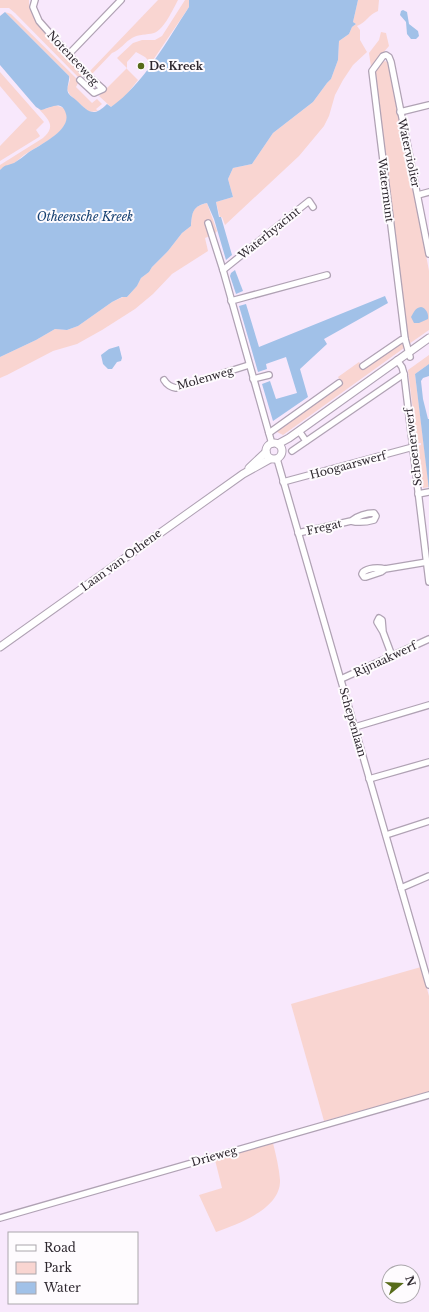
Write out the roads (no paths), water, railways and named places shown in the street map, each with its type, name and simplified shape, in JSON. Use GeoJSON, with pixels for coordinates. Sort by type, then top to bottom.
{"type":"FeatureCollection","features":[{"type":"Feature","properties":{"kind":"street","name":"Noteneeweg"},"geometry":{"type":"LineString","coordinates":[[35,0],[33,7],[39,21],[103,89],[94,93],[80,80]]}},
{"type":"Feature","properties":{"kind":"street"},"geometry":{"type":"LineString","coordinates":[[69,54],[121,0]]}},
{"type":"Feature","properties":{"kind":"street","name":"Watermunt"},"geometry":{"type":"LineString","coordinates":[[391,62],[389,57],[386,55],[383,56],[372,71],[405,339],[409,354]]}},
{"type":"Feature","properties":{"kind":"street","name":"Waterviolier"},"geometry":{"type":"LineString","coordinates":[[391,62],[429,254]]}},
{"type":"Feature","properties":{"kind":"street","name":"Waterviolier"},"geometry":{"type":"LineString","coordinates":[[400,112],[429,106]]}},
{"type":"Feature","properties":{"kind":"street","name":"Waterviolier"},"geometry":{"type":"LineString","coordinates":[[418,195],[429,192]]}},
{"type":"Feature","properties":{"kind":"street","name":"Waterhyacint"},"geometry":{"type":"LineString","coordinates":[[223,270],[309,201],[313,207]]}},
{"type":"Feature","properties":{"kind":"street"},"geometry":{"type":"LineString","coordinates":[[208,222],[223,270],[268,433],[277,445],[281,455],[271,457],[267,447],[277,445],[300,433],[399,362],[429,338]]}},
{"type":"Feature","properties":{"kind":"street"},"geometry":{"type":"LineString","coordinates":[[231,301],[328,275]]}},
{"type":"Feature","properties":{"kind":"street"},"geometry":{"type":"LineString","coordinates":[[363,366],[401,340],[405,339]]}},
{"type":"Feature","properties":{"kind":"street"},"geometry":{"type":"LineString","coordinates":[[409,354],[429,343]]}},
{"type":"Feature","properties":{"kind":"street","name":"Schoenerwerf"},"geometry":{"type":"LineString","coordinates":[[399,362],[404,374],[429,582]]}},
{"type":"Feature","properties":{"kind":"street","name":"Molenweg"},"geometry":{"type":"LineString","coordinates":[[164,380],[171,387],[176,388],[249,365]]}},
{"type":"Feature","properties":{"kind":"street"},"geometry":{"type":"LineString","coordinates":[[292,451],[404,374]]}},
{"type":"Feature","properties":{"kind":"street"},"geometry":{"type":"LineString","coordinates":[[253,380],[269,375]]}},
{"type":"Feature","properties":{"kind":"street"},"geometry":{"type":"LineString","coordinates":[[268,433],[339,383]]}},
{"type":"Feature","properties":{"kind":"street"},"geometry":{"type":"LineString","coordinates":[[300,433],[306,441]]}},
{"type":"Feature","properties":{"kind":"street","name":"Hoogaarswerf"},"geometry":{"type":"LineString","coordinates":[[283,482],[413,447]]}},
{"type":"Feature","properties":{"kind":"street","name":"Laan van Othene"},"geometry":{"type":"LineString","coordinates":[[0,647],[243,474],[271,457]]}},
{"type":"Feature","properties":{"kind":"street","name":"Schepenlaan"},"geometry":{"type":"LineString","coordinates":[[271,457],[283,482],[429,985]]}},
{"type":"Feature","properties":{"kind":"street"},"geometry":{"type":"LineString","coordinates":[[418,494],[428,492]]}},
{"type":"Feature","properties":{"kind":"street","name":"Fregat"},"geometry":{"type":"LineString","coordinates":[[298,533],[352,521]]}},
{"type":"Feature","properties":{"kind":"street"},"geometry":{"type":"LineString","coordinates":[[385,569],[427,562]]}},
{"type":"Feature","properties":{"kind":"street"},"geometry":{"type":"LineString","coordinates":[[383,632],[392,656]]}},
{"type":"Feature","properties":{"kind":"street","name":"Rijnaakwerf"},"geometry":{"type":"LineString","coordinates":[[341,679],[429,639]]}},
{"type":"Feature","properties":{"kind":"street"},"geometry":{"type":"LineString","coordinates":[[355,727],[429,705]]}},
{"type":"Feature","properties":{"kind":"street"},"geometry":{"type":"LineString","coordinates":[[369,779],[429,762]]}},
{"type":"Feature","properties":{"kind":"street"},"geometry":{"type":"LineString","coordinates":[[386,835],[429,821]]}},
{"type":"Feature","properties":{"kind":"street"},"geometry":{"type":"LineString","coordinates":[[401,888],[429,876]]}},
{"type":"Feature","properties":{"kind":"street","name":"Drieweg"},"geometry":{"type":"LineString","coordinates":[[0,1218],[429,1095]]}},
{"type":"Feature","properties":{"kind":"water","name":"Otheensche Kreek"},"geometry":{"type":"Polygon","coordinates":[[[189,0],[358,0],[353,22],[356,24],[352,27],[349,34],[339,41],[338,60],[331,79],[313,102],[273,133],[252,164],[233,168],[228,179],[233,197],[216,202],[219,217],[221,217],[232,255],[226,260],[214,219],[207,203],[202,204],[194,210],[191,226],[182,233],[149,272],[141,278],[137,286],[127,297],[122,297],[112,302],[78,326],[67,330],[55,329],[0,357],[0,170],[5,166],[16,162],[54,136],[64,126],[66,114],[64,109],[59,106],[41,110],[36,107],[0,65],[0,16],[5,12],[69,76],[67,90],[70,95],[88,110],[94,112],[98,111],[107,104],[111,107],[134,87],[154,61],[189,7],[189,0]]]}},
{"type":"Feature","properties":{"kind":"water"},"geometry":{"type":"Polygon","coordinates":[[[403,10],[407,12],[409,24],[418,31],[419,36],[416,39],[411,39],[407,34],[406,22],[400,15],[401,11],[403,10]]]}},
{"type":"Feature","properties":{"kind":"water"},"geometry":{"type":"Polygon","coordinates":[[[235,270],[243,291],[236,294],[230,276],[235,270]]]}},
{"type":"Feature","properties":{"kind":"water"},"geometry":{"type":"Polygon","coordinates":[[[385,296],[388,303],[324,339],[327,344],[300,369],[308,397],[273,421],[262,384],[270,381],[276,399],[297,393],[286,357],[266,364],[267,369],[258,372],[239,306],[246,304],[259,347],[385,296]]]}},
{"type":"Feature","properties":{"kind":"water"},"geometry":{"type":"Polygon","coordinates":[[[421,307],[427,312],[428,319],[419,323],[414,323],[411,317],[416,309],[421,307]]]}},
{"type":"Feature","properties":{"kind":"water"},"geometry":{"type":"Polygon","coordinates":[[[119,346],[122,358],[121,361],[117,362],[112,369],[108,369],[103,364],[101,355],[109,349],[119,346]]]}},
{"type":"Feature","properties":{"kind":"water"},"geometry":{"type":"Polygon","coordinates":[[[429,364],[429,376],[423,378],[421,381],[423,399],[429,419],[429,490],[415,374],[429,364]]]}},
{"type":"Feature","properties":{"kind":"place","name":"De Kreek"},"geometry":{"type":"Point","coordinates":[141,66]}}]}
